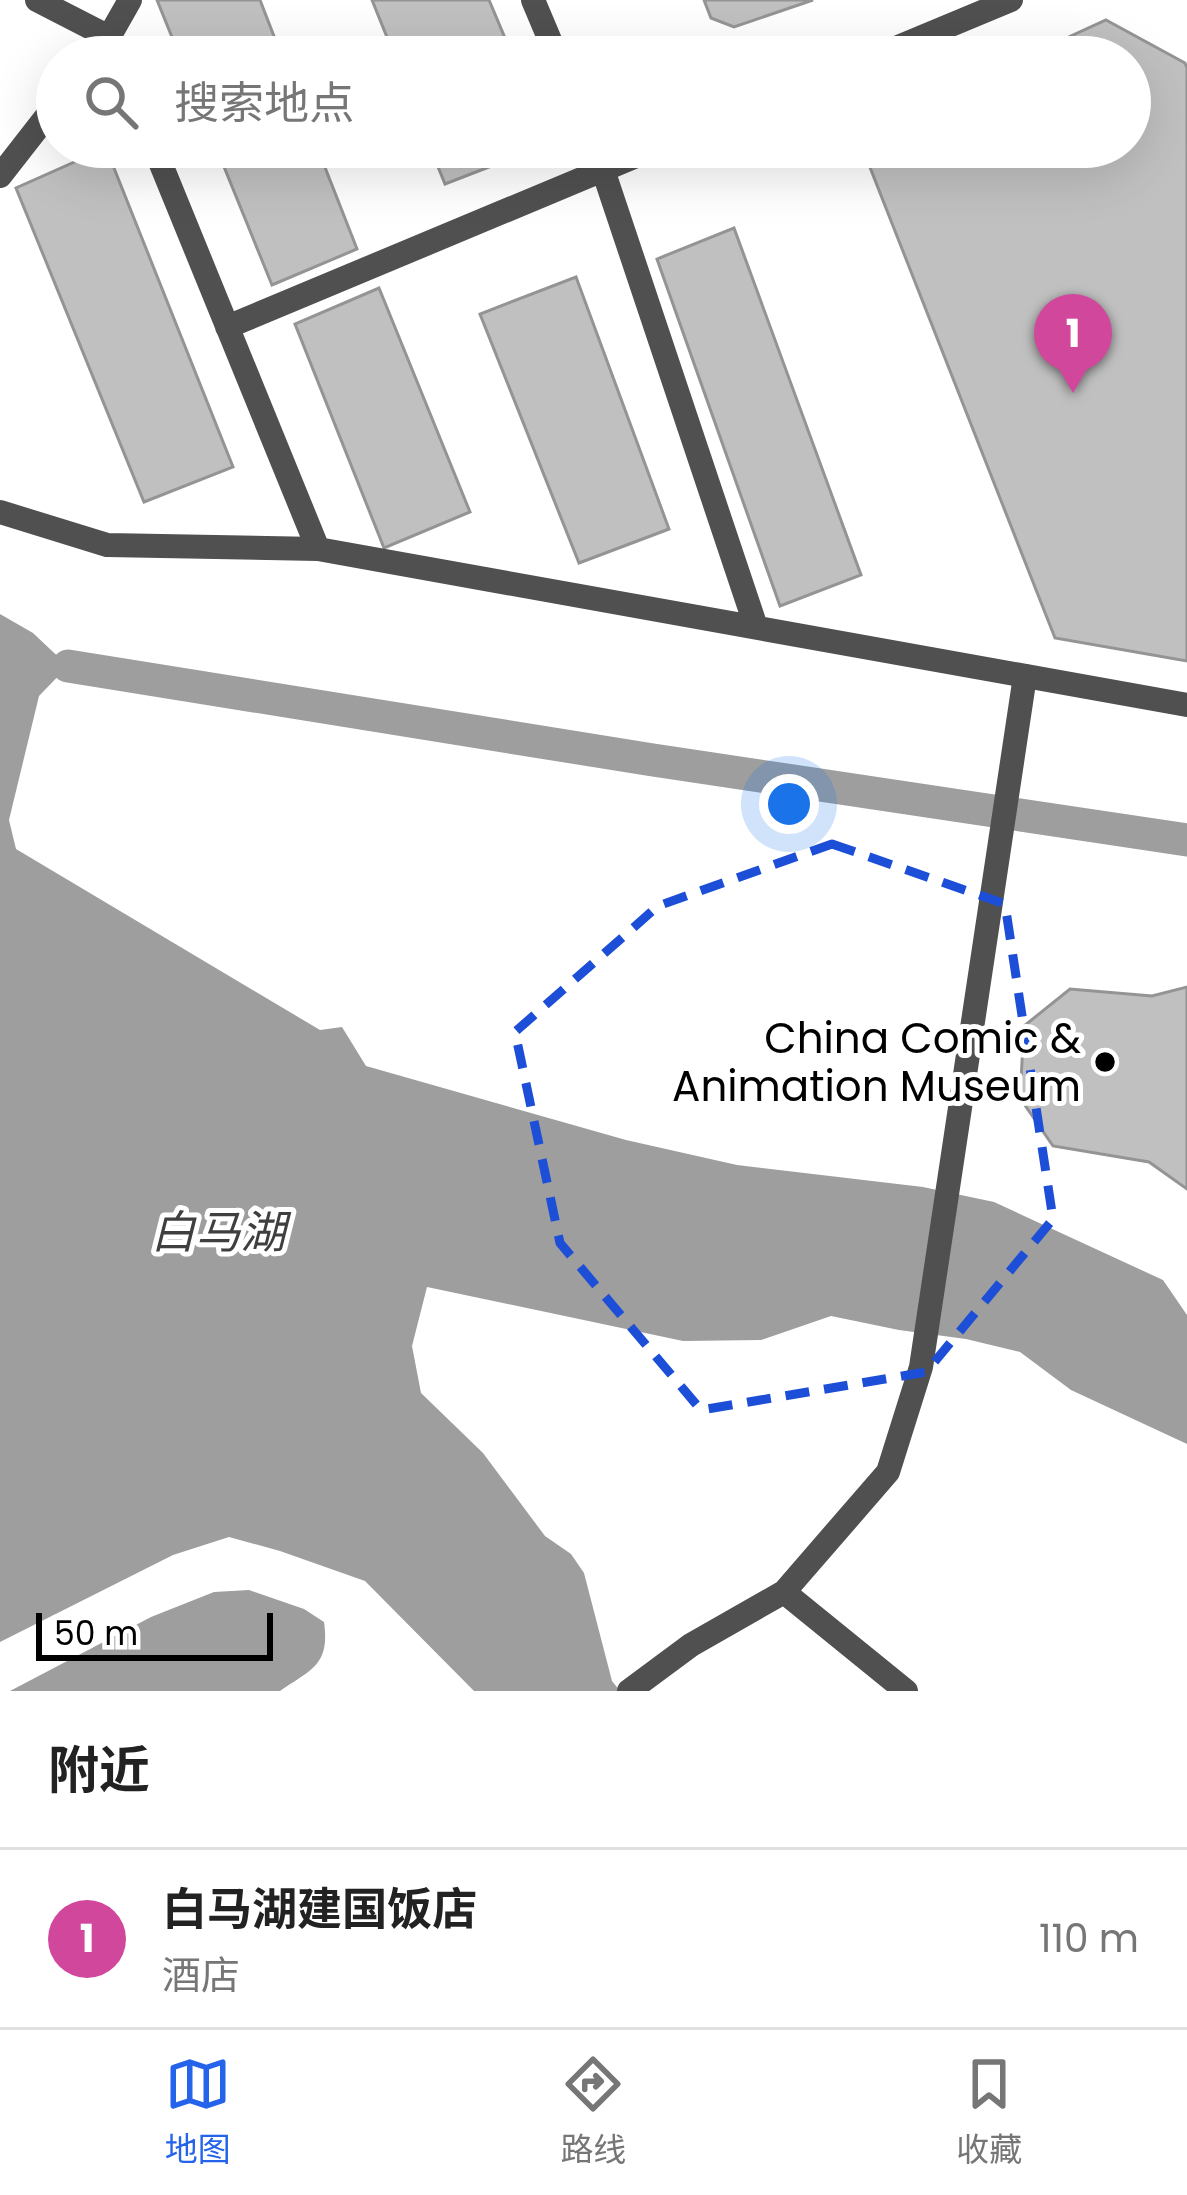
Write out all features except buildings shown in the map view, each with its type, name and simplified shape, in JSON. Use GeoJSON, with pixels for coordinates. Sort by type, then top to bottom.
{"type":"FeatureCollection","features":[{"type":"Feature","properties":{"kind":"street"},"geometry":{"type":"LineString","coordinates":[[37,0],[87,36]]}},
{"type":"Feature","properties":{"kind":"street"},"geometry":{"type":"LineString","coordinates":[[113,36],[130,0]]}},
{"type":"Feature","properties":{"kind":"street"},"geometry":{"type":"LineString","coordinates":[[533,0],[548,36]]}},
{"type":"Feature","properties":{"kind":"street"},"geometry":{"type":"LineString","coordinates":[[924,36],[1011,0]]}},
{"type":"Feature","properties":{"kind":"street"},"geometry":{"type":"LineString","coordinates":[[0,176],[36,130]]}},
{"type":"Feature","properties":{"kind":"street"},"geometry":{"type":"LineString","coordinates":[[163,168],[318,550]]}},
{"type":"Feature","properties":{"kind":"street"},"geometry":{"type":"LineString","coordinates":[[227,327],[576,168]]}},
{"type":"Feature","properties":{"kind":"street"},"geometry":{"type":"LineString","coordinates":[[601,168],[756,627]]}},
{"type":"Feature","properties":{"kind":"street"},"geometry":{"type":"LineString","coordinates":[[0,512],[106,545],[318,550],[1187,705]]}},
{"type":"Feature","properties":{"kind":"street"},"geometry":{"type":"LineString","coordinates":[[629,1691],[691,1646],[784,1592],[888,1472],[920,1367],[1025,676]]}},
{"type":"Feature","properties":{"kind":"street"},"geometry":{"type":"LineString","coordinates":[[784,1592],[906,1691]]}},
{"type":"Feature","properties":{"kind":"highlighted area"},"geometry":{"type":"Polygon","coordinates":[[[832,844],[1005,904],[1053,1219],[926,1372],[701,1410],[560,1243],[515,1032],[658,906],[832,844]]]}},
{"type":"Feature","properties":{"kind":"water","name":"白马湖"},"geometry":{"type":"Polygon","coordinates":[[[0,614],[33,633],[68,666],[39,696],[9,820],[16,849],[320,1030],[342,1027],[366,1066],[626,1140],[737,1165],[923,1187],[994,1202],[1163,1280],[1187,1315],[1187,1444],[1071,1390],[1020,1352],[966,1339],[831,1316],[761,1340],[683,1341],[427,1287],[412,1346],[421,1393],[483,1453],[545,1536],[571,1554],[584,1573],[612,1681],[620,1691],[474,1691],[365,1581],[229,1537],[173,1555],[0,1642],[0,614]]]}},
{"type":"Feature","properties":{"kind":"water"},"geometry":{"type":"Polygon","coordinates":[[[249,1590],[304,1609],[324,1622],[321,1657],[310,1671],[280,1691],[10,1691],[151,1617],[214,1592],[249,1590]]]}},
{"type":"Feature","properties":{"kind":"waterway"},"geometry":{"type":"LineString","coordinates":[[68,666],[1187,840]]}},
{"type":"Feature","properties":{"kind":"place","name":"白马湖建国饭店"},"geometry":{"type":"Point","coordinates":[1073,393]}},
{"type":"Feature","properties":{"kind":"place","name":"China Comic & Animation Museum"},"geometry":{"type":"Point","coordinates":[1105,1062]}}]}
